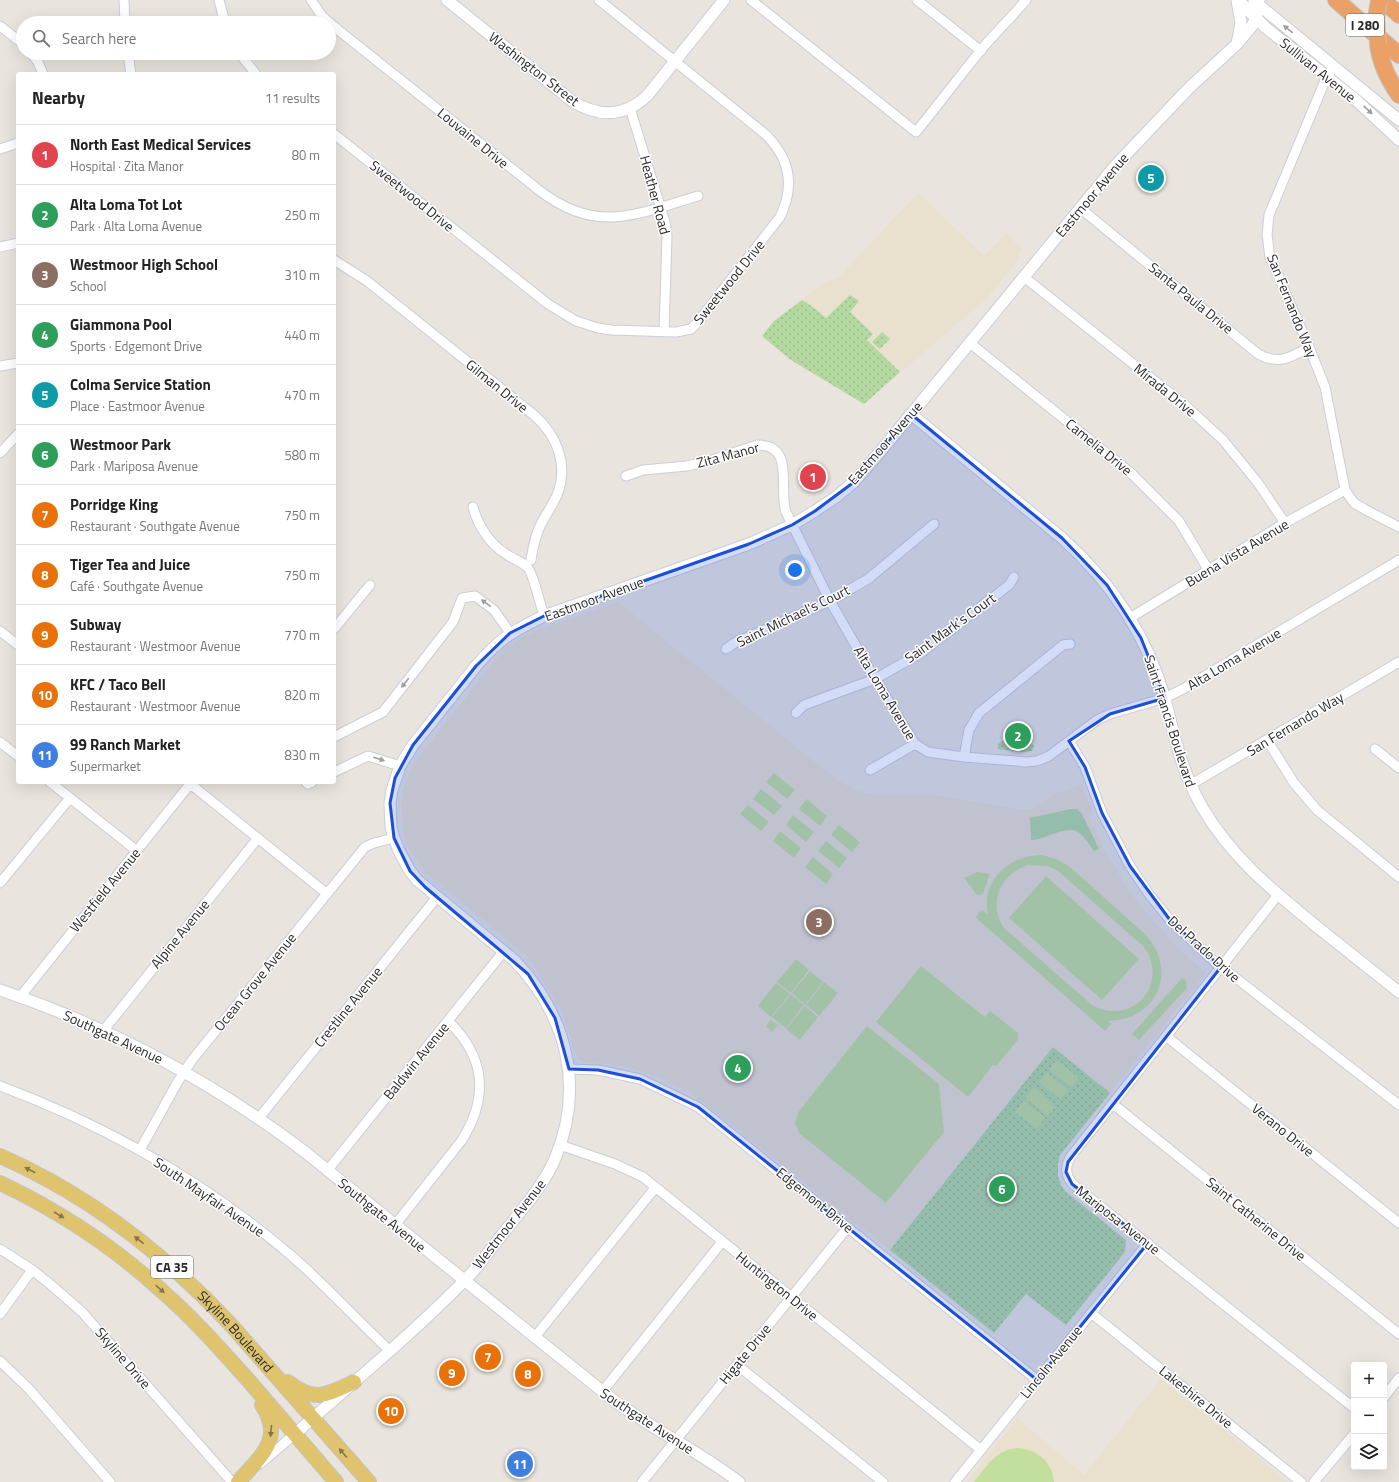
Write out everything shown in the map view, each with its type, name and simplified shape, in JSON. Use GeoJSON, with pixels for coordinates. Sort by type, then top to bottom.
{"type":"FeatureCollection","features":[{"type":"Feature","properties":{"kind":"highway","name":"I 280"},"geometry":{"type":"LineString","coordinates":[[1336,0],[1399,55]]}},
{"type":"Feature","properties":{"kind":"highway"},"geometry":{"type":"LineString","coordinates":[[1379,0],[1376,19],[1378,44],[1384,68],[1399,95]]}},
{"type":"Feature","properties":{"kind":"highway","name":"I 280"},"geometry":{"type":"LineString","coordinates":[[1383,0],[1399,15]]}},
{"type":"Feature","properties":{"kind":"highway"},"geometry":{"type":"LineString","coordinates":[[1395,0],[1399,3]]}},
{"type":"Feature","properties":{"kind":"highway"},"geometry":{"type":"LineString","coordinates":[[1378,44],[1389,70],[1399,86]]}},
{"type":"Feature","properties":{"kind":"main road","name":"Skyline Boulevard"},"geometry":{"type":"LineString","coordinates":[[0,1156],[34,1172],[78,1197],[142,1242],[168,1264],[209,1301],[369,1482]]}},
{"type":"Feature","properties":{"kind":"main road","name":"Skyline Boulevard"},"geometry":{"type":"LineString","coordinates":[[0,1183],[41,1204],[75,1224],[134,1267],[164,1292],[188,1315],[241,1373],[336,1482]]}},
{"type":"Feature","properties":{"kind":"main road"},"geometry":{"type":"LineString","coordinates":[[265,1364],[297,1389],[312,1395],[327,1395],[354,1382]]}},
{"type":"Feature","properties":{"kind":"main road"},"geometry":{"type":"LineString","coordinates":[[239,1482],[266,1448],[270,1440],[272,1428],[267,1413],[241,1373]]}},
{"type":"Feature","properties":{"kind":"street"},"geometry":{"type":"LineString","coordinates":[[124,0],[125,16]]}},
{"type":"Feature","properties":{"kind":"street"},"geometry":{"type":"LineString","coordinates":[[219,0],[223,16]]}},
{"type":"Feature","properties":{"kind":"street","name":"Louvaine Drive"},"geometry":{"type":"LineString","coordinates":[[311,0],[322,16]]}},
{"type":"Feature","properties":{"kind":"street","name":"Washington Street"},"geometry":{"type":"LineString","coordinates":[[447,0],[579,106],[587,110],[604,113],[613,113],[630,108],[649,94],[724,0]]}},
{"type":"Feature","properties":{"kind":"street","name":"Sweetwood Drive"},"geometry":{"type":"LineString","coordinates":[[336,136],[562,314],[576,321],[598,328],[611,330],[684,332],[691,329],[774,227],[785,208],[789,186],[787,172],[783,158],[772,140],[599,0]]}},
{"type":"Feature","properties":{"kind":"street"},"geometry":{"type":"LineString","coordinates":[[751,0],[916,132],[981,50],[1026,0]]}},
{"type":"Feature","properties":{"kind":"street"},"geometry":{"type":"LineString","coordinates":[[917,0],[981,50]]}},
{"type":"Feature","properties":{"kind":"street"},"geometry":{"type":"LineString","coordinates":[[1237,44],[1241,22],[1238,0]]}},
{"type":"Feature","properties":{"kind":"street","name":"Sullivan Avenue"},"geometry":{"type":"LineString","coordinates":[[1238,0],[1265,27],[1356,100],[1399,140]]}},
{"type":"Feature","properties":{"kind":"street","name":"Sullivan Avenue"},"geometry":{"type":"LineString","coordinates":[[1257,2],[1399,120]]}},
{"type":"Feature","properties":{"kind":"street","name":"Eastmoor Avenue"},"geometry":{"type":"LineString","coordinates":[[394,838],[390,803],[395,778],[400,766],[413,745],[487,653],[510,633],[544,616],[748,544],[792,525],[816,512],[854,482],[1115,166],[1189,88],[1237,44],[1252,26],[1256,18],[1257,2]]}},
{"type":"Feature","properties":{"kind":"street"},"geometry":{"type":"LineString","coordinates":[[0,26],[16,39]]}},
{"type":"Feature","properties":{"kind":"street","name":"Louvaine Drive"},"geometry":{"type":"LineString","coordinates":[[336,28],[540,192],[571,210],[583,214],[608,218],[637,214],[698,196]]}},
{"type":"Feature","properties":{"kind":"street"},"geometry":{"type":"LineString","coordinates":[[36,60],[42,72]]}},
{"type":"Feature","properties":{"kind":"street"},"geometry":{"type":"LineString","coordinates":[[129,60],[131,72]]}},
{"type":"Feature","properties":{"kind":"street"},"geometry":{"type":"LineString","coordinates":[[245,60],[254,72]]}},
{"type":"Feature","properties":{"kind":"street","name":"San Fernando Way"},"geometry":{"type":"LineString","coordinates":[[1335,66],[1327,76],[1270,215],[1267,235],[1270,257],[1325,386],[1345,490],[1354,503],[1399,528]]}},
{"type":"Feature","properties":{"kind":"street","name":"Heather Road"},"geometry":{"type":"LineString","coordinates":[[630,108],[665,222],[667,242],[664,332]]}},
{"type":"Feature","properties":{"kind":"street"},"geometry":{"type":"LineString","coordinates":[[0,149],[16,144]]}},
{"type":"Feature","properties":{"kind":"street","name":"Santa Paula Drive"},"geometry":{"type":"LineString","coordinates":[[1080,208],[1258,354],[1268,359],[1278,360],[1292,357],[1309,348]]}},
{"type":"Feature","properties":{"kind":"street"},"geometry":{"type":"LineString","coordinates":[[0,247],[16,244]]}},
{"type":"Feature","properties":{"kind":"street","name":"Gilman Drive"},"geometry":{"type":"LineString","coordinates":[[336,261],[367,281],[528,410],[543,423],[549,431],[556,443],[560,455],[562,466],[560,486],[536,535],[530,563]]}},
{"type":"Feature","properties":{"kind":"street","name":"Mirada Drive"},"geometry":{"type":"LineString","coordinates":[[1024,277],[1185,405],[1224,440],[1258,483],[1285,523]]}},
{"type":"Feature","properties":{"kind":"street","name":"Camelia Drive"},"geometry":{"type":"LineString","coordinates":[[970,343],[1131,472],[1179,521],[1209,571]]}},
{"type":"Feature","properties":{"kind":"street"},"geometry":{"type":"LineString","coordinates":[[0,366],[16,363]]}},
{"type":"Feature","properties":{"kind":"street","name":"Saint Francis Boulevard"},"geometry":{"type":"LineString","coordinates":[[911,414],[1079,553],[1107,585],[1130,618],[1151,658],[1165,698],[1176,746],[1190,785],[1202,807],[1228,845],[1251,871],[1278,896],[1399,992]]}},
{"type":"Feature","properties":{"kind":"street"},"geometry":{"type":"LineString","coordinates":[[0,453],[16,436]]}},
{"type":"Feature","properties":{"kind":"street","name":"Zita Manor"},"geometry":{"type":"LineString","coordinates":[[626,476],[637,471],[688,466],[709,461],[757,445],[769,447],[778,454],[784,467],[784,505],[792,525]]}},
{"type":"Feature","properties":{"kind":"street","name":"Buena Vista Avenue"},"geometry":{"type":"LineString","coordinates":[[1130,618],[1209,571],[1285,523],[1345,490]]}},
{"type":"Feature","properties":{"kind":"street"},"geometry":{"type":"LineString","coordinates":[[473,507],[479,524],[492,543],[505,554],[530,563],[537,597],[544,616]]}},
{"type":"Feature","properties":{"kind":"street","name":"Saint Michael's Court"},"geometry":{"type":"LineString","coordinates":[[726,649],[736,642],[830,601],[868,578],[934,524]]}},
{"type":"Feature","properties":{"kind":"street","name":"Alta Loma Avenue"},"geometry":{"type":"LineString","coordinates":[[792,525],[830,601],[915,744],[928,752],[964,757],[1026,762],[1038,761],[1049,756],[1097,720],[1110,714],[1165,698],[1183,690],[1399,560]]}},
{"type":"Feature","properties":{"kind":"street","name":"Saint Mark's Court"},"geometry":{"type":"LineString","coordinates":[[796,713],[804,705],[875,679],[921,653],[1009,585],[1014,577]]}},
{"type":"Feature","properties":{"kind":"street"},"geometry":{"type":"LineString","coordinates":[[336,627],[370,585]]}},
{"type":"Feature","properties":{"kind":"street"},"geometry":{"type":"LineString","coordinates":[[336,736],[383,712],[453,622],[462,598],[475,596],[494,610],[510,633]]}},
{"type":"Feature","properties":{"kind":"street"},"geometry":{"type":"LineString","coordinates":[[0,631],[16,643]]}},
{"type":"Feature","properties":{"kind":"street"},"geometry":{"type":"LineString","coordinates":[[964,757],[969,730],[979,713],[1063,645],[1070,644]]}},
{"type":"Feature","properties":{"kind":"street","name":"San Fernando Way"},"geometry":{"type":"LineString","coordinates":[[1190,785],[1399,662]]}},
{"type":"Feature","properties":{"kind":"street"},"geometry":{"type":"LineString","coordinates":[[1267,740],[1294,783],[1313,806],[1399,877]]}},
{"type":"Feature","properties":{"kind":"street","name":"Del Prado Drive"},"geometry":{"type":"LineString","coordinates":[[1069,741],[1085,767],[1102,812],[1130,866],[1149,894],[1170,920],[1203,952],[1399,1105]]}},
{"type":"Feature","properties":{"kind":"street"},"geometry":{"type":"LineString","coordinates":[[1,744],[16,755]]}},
{"type":"Feature","properties":{"kind":"street"},"geometry":{"type":"LineString","coordinates":[[870,770],[915,744]]}},
{"type":"Feature","properties":{"kind":"street"},"geometry":{"type":"LineString","coordinates":[[1375,749],[1399,768]]}},
{"type":"Feature","properties":{"kind":"street"},"geometry":{"type":"LineString","coordinates":[[336,771],[368,756],[400,766]]}},
{"type":"Feature","properties":{"kind":"street"},"geometry":{"type":"LineString","coordinates":[[52,784],[137,851]]}},
{"type":"Feature","properties":{"kind":"street","name":"Westfield Avenue"},"geometry":{"type":"LineString","coordinates":[[20,997],[137,851],[188,784]]}},
{"type":"Feature","properties":{"kind":"street"},"geometry":{"type":"LineString","coordinates":[[190,784],[326,893]]}},
{"type":"Feature","properties":{"kind":"street"},"geometry":{"type":"LineString","coordinates":[[0,883],[70,798]]}},
{"type":"Feature","properties":{"kind":"street","name":"Alpine Avenue"},"geometry":{"type":"LineString","coordinates":[[103,1031],[258,838]]}},
{"type":"Feature","properties":{"kind":"street","name":"Ocean Grove Avenue"},"geometry":{"type":"LineString","coordinates":[[140,1150],[184,1071],[326,893],[365,847],[394,838]]}},
{"type":"Feature","properties":{"kind":"street","name":"Westmoor Avenue"},"geometry":{"type":"LineString","coordinates":[[239,1482],[390,1350],[465,1281],[540,1186],[560,1145],[569,1109],[569,1070],[566,1051],[556,1018],[548,1004],[528,974],[504,951],[425,887],[410,871],[394,838]]}},
{"type":"Feature","properties":{"kind":"street","name":"Mariposa Avenue"},"geometry":{"type":"LineString","coordinates":[[1278,896],[1072,1155],[1068,1162],[1066,1172],[1070,1181],[1075,1186],[1351,1406]]}},
{"type":"Feature","properties":{"kind":"street","name":"Crestline Avenue"},"geometry":{"type":"LineString","coordinates":[[259,1118],[437,897]]}},
{"type":"Feature","properties":{"kind":"street","name":"Baldwin Avenue"},"geometry":{"type":"LineString","coordinates":[[327,1171],[504,951]]}},
{"type":"Feature","properties":{"kind":"street","name":"Southgate Avenue"},"geometry":{"type":"LineString","coordinates":[[0,990],[103,1031],[184,1071],[259,1118],[305,1152],[602,1392],[635,1416],[706,1458],[739,1482]]}},
{"type":"Feature","properties":{"kind":"street"},"geometry":{"type":"LineString","coordinates":[[395,1225],[462,1140],[471,1126],[477,1110],[479,1078],[476,1064],[471,1050],[464,1038],[448,1021]]}},
{"type":"Feature","properties":{"kind":"street","name":"Verano Drive"},"geometry":{"type":"LineString","coordinates":[[1167,1036],[1399,1223]]}},
{"type":"Feature","properties":{"kind":"street","name":"Edgemont Drive"},"geometry":{"type":"LineString","coordinates":[[569,1070],[598,1070],[640,1079],[698,1107],[1037,1380]]}},
{"type":"Feature","properties":{"kind":"street","name":"South Mayfair Avenue"},"geometry":{"type":"LineString","coordinates":[[0,1086],[54,1107],[82,1120],[140,1150],[196,1184],[271,1239],[335,1295],[390,1350]]}},
{"type":"Feature","properties":{"kind":"street","name":"Saint Catherine Drive"},"geometry":{"type":"LineString","coordinates":[[1113,1104],[1399,1334]]}},
{"type":"Feature","properties":{"kind":"street","name":"Huntington Drive"},"geometry":{"type":"LineString","coordinates":[[560,1145],[629,1170],[643,1177],[981,1450]]}},
{"type":"Feature","properties":{"kind":"street"},"geometry":{"type":"LineString","coordinates":[[534,1338],[655,1188]]}},
{"type":"Feature","properties":{"kind":"street","name":"Higate Drive"},"geometry":{"type":"LineString","coordinates":[[642,1482],[848,1227]]}},
{"type":"Feature","properties":{"kind":"street"},"geometry":{"type":"LineString","coordinates":[[602,1392],[722,1242]]}},
{"type":"Feature","properties":{"kind":"street","name":"Lincoln Avenue"},"geometry":{"type":"LineString","coordinates":[[955,1482],[1148,1243]]}},
{"type":"Feature","properties":{"kind":"street","name":"Skyline Drive"},"geometry":{"type":"LineString","coordinates":[[0,1249],[51,1284],[82,1312],[232,1482]]}},
{"type":"Feature","properties":{"kind":"street"},"geometry":{"type":"LineString","coordinates":[[0,1314],[32,1270]]}},
{"type":"Feature","properties":{"kind":"street","name":"Lakeshire Drive"},"geometry":{"type":"LineString","coordinates":[[1091,1313],[1302,1482]]}},
{"type":"Feature","properties":{"kind":"street"},"geometry":{"type":"LineString","coordinates":[[0,1361],[29,1389],[110,1482]]}},
{"type":"Feature","properties":{"kind":"street"},"geometry":{"type":"LineString","coordinates":[[737,1365],[883,1482]]}},
{"type":"Feature","properties":{"kind":"street"},"geometry":{"type":"LineString","coordinates":[[1387,1393],[1399,1378]]}},
{"type":"Feature","properties":{"kind":"street"},"geometry":{"type":"LineString","coordinates":[[1314,1482],[1351,1438]]}},
{"type":"Feature","properties":{"kind":"highlighted area"},"geometry":{"type":"Polygon","coordinates":[[[911,414],[1062,538],[1107,585],[1141,638],[1165,698],[1110,714],[1069,741],[1085,767],[1102,813],[1130,866],[1170,920],[1221,967],[1068,1162],[1066,1172],[1072,1184],[1148,1243],[1037,1380],[698,1107],[640,1079],[598,1070],[569,1069],[555,1018],[528,974],[425,887],[410,871],[394,838],[390,803],[395,778],[413,745],[476,666],[510,633],[544,616],[749,544],[792,525],[815,511],[854,482],[911,414]]]}},
{"type":"Feature","properties":{"kind":"shaded area"},"geometry":{"type":"Polygon","coordinates":[[[918,193],[984,256],[1006,234],[1022,248],[1017,261],[988,297],[864,404],[791,360],[762,336],[774,321],[783,314],[822,285],[840,276],[918,193]]]}},
{"type":"Feature","properties":{"kind":"shaded area"},"geometry":{"type":"Polygon","coordinates":[[[618,602],[837,780],[855,790],[872,794],[930,794],[1022,810],[1030,809],[1055,794],[1082,785],[1092,811],[1089,816],[1103,846],[1124,883],[1140,905],[1164,933],[1181,951],[1206,973],[1110,1093],[1053,1047],[890,1250],[689,1092],[660,1078],[624,1066],[583,1062],[578,1059],[560,1008],[532,962],[526,955],[425,872],[409,848],[404,835],[401,804],[404,785],[412,766],[497,658],[506,648],[522,637],[618,602]]]}},
{"type":"Feature","properties":{"kind":"shaded area"},"geometry":{"type":"Polygon","coordinates":[[[1161,1379],[1288,1482],[967,1482],[1017,1418],[1084,1475],[1161,1379]]]}},
{"type":"Feature","properties":{"kind":"green space"},"geometry":{"type":"Polygon","coordinates":[[[850,295],[859,301],[850,312],[873,334],[867,340],[900,372],[864,404],[791,360],[762,336],[774,321],[802,300],[826,318],[850,295]]]}},
{"type":"Feature","properties":{"kind":"green space"},"geometry":{"type":"Polygon","coordinates":[[[882,332],[890,339],[880,349],[872,342],[882,332]]]}},
{"type":"Feature","properties":{"kind":"green space"},"geometry":{"type":"Polygon","coordinates":[[[1020,728],[1034,746],[1032,751],[1022,752],[998,749],[998,744],[1020,728]]]}},
{"type":"Feature","properties":{"kind":"green space"},"geometry":{"type":"Polygon","coordinates":[[[774,773],[795,790],[787,799],[766,782],[774,773]]]}},
{"type":"Feature","properties":{"kind":"green space"},"geometry":{"type":"Polygon","coordinates":[[[761,789],[782,806],[774,815],[753,799],[761,789]]]}},
{"type":"Feature","properties":{"kind":"green space"},"geometry":{"type":"Polygon","coordinates":[[[807,799],[827,816],[820,826],[799,809],[807,799]]]}},
{"type":"Feature","properties":{"kind":"green space"},"geometry":{"type":"Polygon","coordinates":[[[748,805],[769,822],[761,831],[740,814],[748,805]]]}},
{"type":"Feature","properties":{"kind":"green space"},"geometry":{"type":"Polygon","coordinates":[[[1077,809],[1082,814],[1099,849],[1094,851],[1081,834],[1070,830],[1031,840],[1030,818],[1077,809]]]}},
{"type":"Feature","properties":{"kind":"green space"},"geometry":{"type":"Polygon","coordinates":[[[793,815],[814,832],[806,842],[786,825],[793,815]]]}},
{"type":"Feature","properties":{"kind":"green space"},"geometry":{"type":"Polygon","coordinates":[[[839,825],[860,842],[852,852],[831,835],[839,825]]]}},
{"type":"Feature","properties":{"kind":"green space"},"geometry":{"type":"Polygon","coordinates":[[[780,831],[801,848],[794,858],[773,841],[780,831]]]}},
{"type":"Feature","properties":{"kind":"green space"},"geometry":{"type":"Polygon","coordinates":[[[826,841],[847,858],[839,868],[818,851],[826,841]]]}},
{"type":"Feature","properties":{"kind":"green space"},"geometry":{"type":"Polygon","coordinates":[[[1042,855],[1057,859],[1070,867],[1146,935],[1156,949],[1161,964],[1161,978],[1157,992],[1150,1003],[1139,1012],[1125,1019],[1108,1021],[1111,1024],[1105,1031],[975,917],[982,910],[988,914],[987,902],[989,890],[993,880],[1000,872],[1019,859],[1042,855]],[[1028,865],[1010,875],[1004,882],[997,899],[997,908],[999,918],[1004,928],[1092,1005],[1107,1010],[1121,1010],[1133,1006],[1143,998],[1150,987],[1152,975],[1151,961],[1144,947],[1058,871],[1047,866],[1028,865]]]}},
{"type":"Feature","properties":{"kind":"green space"},"geometry":{"type":"Polygon","coordinates":[[[813,857],[833,874],[826,884],[805,867],[813,857]]]}},
{"type":"Feature","properties":{"kind":"green space"},"geometry":{"type":"Polygon","coordinates":[[[977,872],[990,874],[983,894],[977,895],[964,878],[977,872]]]}},
{"type":"Feature","properties":{"kind":"green space"},"geometry":{"type":"Polygon","coordinates":[[[1046,876],[1139,959],[1102,1000],[1009,918],[1046,876]]]}},
{"type":"Feature","properties":{"kind":"green space"},"geometry":{"type":"Polygon","coordinates":[[[796,959],[809,970],[791,993],[777,982],[796,959]]]}},
{"type":"Feature","properties":{"kind":"green space"},"geometry":{"type":"Polygon","coordinates":[[[921,966],[985,1017],[990,1011],[1018,1033],[1018,1040],[996,1066],[993,1065],[968,1097],[876,1022],[921,966]]]}},
{"type":"Feature","properties":{"kind":"green space"},"geometry":{"type":"Polygon","coordinates":[[[810,971],[823,982],[805,1005],[792,993],[810,971]]]}},
{"type":"Feature","properties":{"kind":"green space"},"geometry":{"type":"Polygon","coordinates":[[[1182,978],[1186,981],[1187,988],[1139,1040],[1132,1034],[1182,978]]]}},
{"type":"Feature","properties":{"kind":"green space"},"geometry":{"type":"Polygon","coordinates":[[[824,982],[838,993],[819,1016],[806,1005],[824,982]]]}},
{"type":"Feature","properties":{"kind":"green space"},"geometry":{"type":"Polygon","coordinates":[[[776,983],[790,994],[771,1017],[758,1006],[776,983]]]}},
{"type":"Feature","properties":{"kind":"green space"},"geometry":{"type":"Polygon","coordinates":[[[791,994],[804,1005],[786,1028],[772,1017],[791,994]]]}},
{"type":"Feature","properties":{"kind":"green space"},"geometry":{"type":"Polygon","coordinates":[[[805,1006],[818,1017],[800,1040],[786,1029],[805,1006]]]}},
{"type":"Feature","properties":{"kind":"green space"},"geometry":{"type":"Polygon","coordinates":[[[771,1020],[778,1025],[772,1032],[766,1026],[771,1020]]]}},
{"type":"Feature","properties":{"kind":"green space"},"geometry":{"type":"Polygon","coordinates":[[[867,1026],[939,1084],[944,1132],[886,1203],[800,1134],[795,1124],[799,1111],[867,1026]]]}},
{"type":"Feature","properties":{"kind":"green space"},"geometry":{"type":"Polygon","coordinates":[[[1053,1047],[1110,1093],[1060,1155],[1058,1176],[1065,1191],[1126,1240],[1125,1252],[1066,1325],[1026,1294],[994,1333],[890,1250],[1053,1047]]]}},
{"type":"Feature","properties":{"kind":"green space"},"geometry":{"type":"Polygon","coordinates":[[[1057,1060],[1079,1078],[1071,1087],[1049,1070],[1057,1060]]]}},
{"type":"Feature","properties":{"kind":"green space"},"geometry":{"type":"Polygon","coordinates":[[[1047,1072],[1068,1090],[1060,1099],[1039,1082],[1047,1072]]]}},
{"type":"Feature","properties":{"kind":"green space"},"geometry":{"type":"Polygon","coordinates":[[[1034,1088],[1056,1106],[1048,1116],[1025,1098],[1034,1088]]]}},
{"type":"Feature","properties":{"kind":"green space"},"geometry":{"type":"Polygon","coordinates":[[[1024,1101],[1045,1118],[1037,1129],[1015,1112],[1024,1101]]]}},
{"type":"Feature","properties":{"kind":"green space"},"geometry":{"type":"Polygon","coordinates":[[[1019,1448],[1032,1451],[1043,1458],[1051,1469],[1054,1482],[974,1482],[988,1464],[998,1455],[1004,1451],[1019,1448]]]}},
{"type":"Feature","properties":{"kind":"place","name":"Colma Service Station"},"geometry":{"type":"Point","coordinates":[1151,178]}},
{"type":"Feature","properties":{"kind":"place","name":"North East Medical Services"},"geometry":{"type":"Point","coordinates":[813,477]}},
{"type":"Feature","properties":{"kind":"place","name":"Alta Loma Tot Lot"},"geometry":{"type":"Point","coordinates":[1018,736]}},
{"type":"Feature","properties":{"kind":"place","name":"Westmoor High School"},"geometry":{"type":"Point","coordinates":[819,922]}},
{"type":"Feature","properties":{"kind":"place","name":"Giammona Pool"},"geometry":{"type":"Point","coordinates":[738,1068]}},
{"type":"Feature","properties":{"kind":"place","name":"Westmoor Park"},"geometry":{"type":"Point","coordinates":[1002,1189]}},
{"type":"Feature","properties":{"kind":"place","name":"Porridge King"},"geometry":{"type":"Point","coordinates":[488,1357]}},
{"type":"Feature","properties":{"kind":"place","name":"Subway"},"geometry":{"type":"Point","coordinates":[452,1373]}},
{"type":"Feature","properties":{"kind":"place","name":"Tiger Tea and Juice"},"geometry":{"type":"Point","coordinates":[528,1374]}},
{"type":"Feature","properties":{"kind":"place","name":"KFC / Taco Bell"},"geometry":{"type":"Point","coordinates":[391,1411]}},
{"type":"Feature","properties":{"kind":"place","name":"99 Ranch Market"},"geometry":{"type":"Point","coordinates":[520,1464]}}]}
